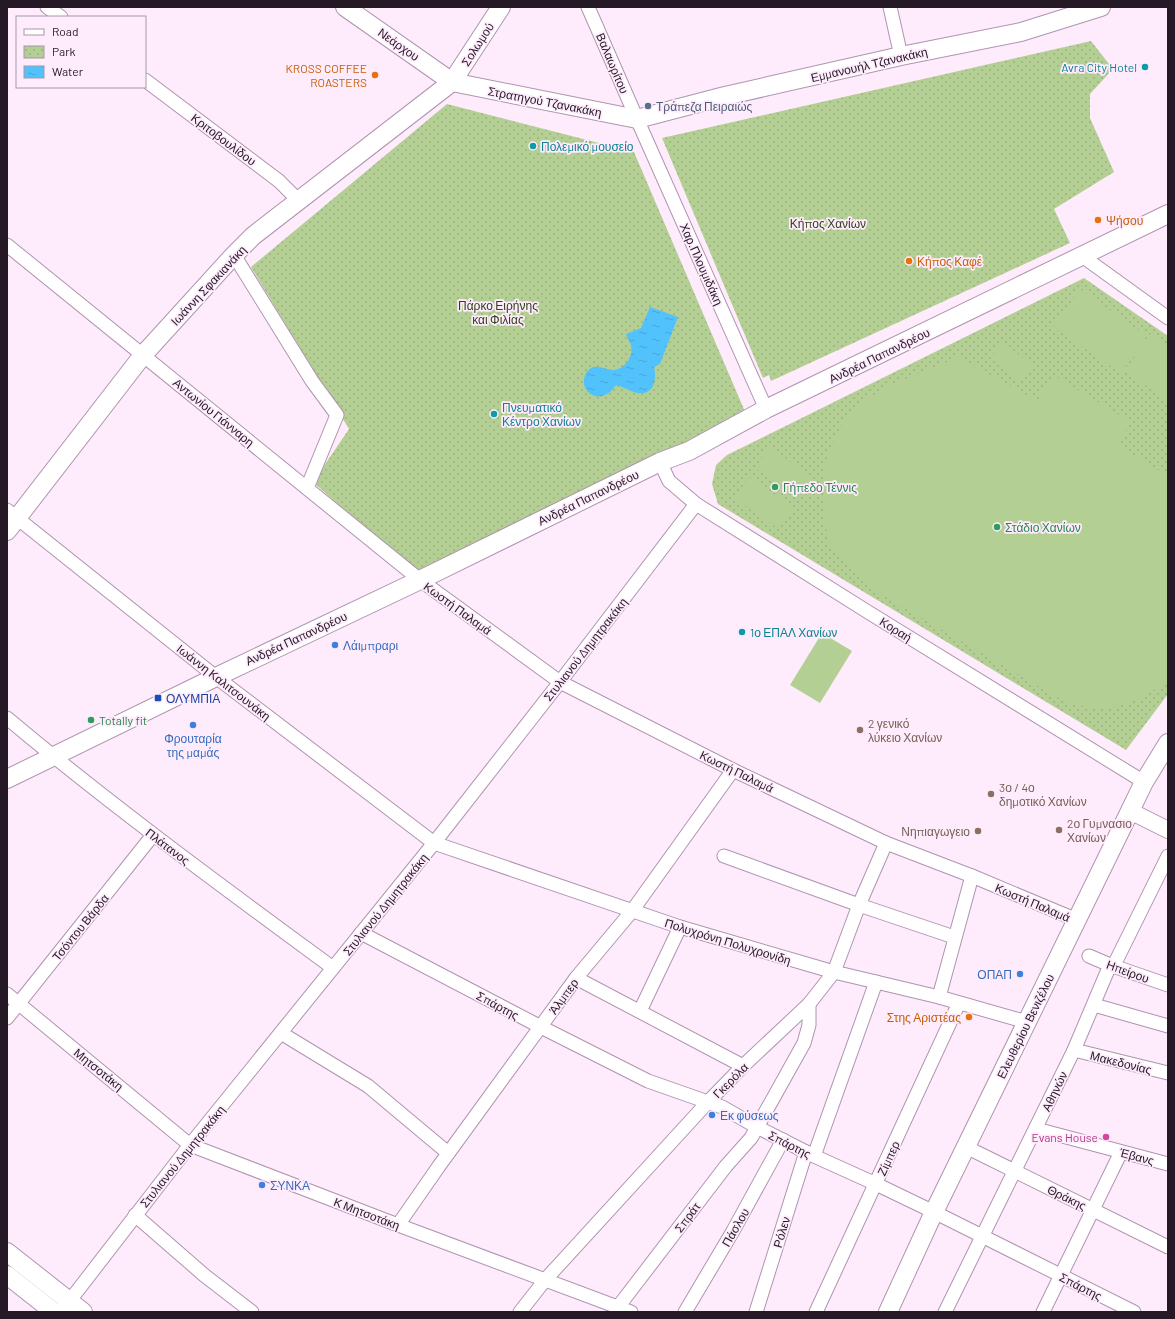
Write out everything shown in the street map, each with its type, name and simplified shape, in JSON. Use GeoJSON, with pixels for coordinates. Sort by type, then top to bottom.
{"type":"FeatureCollection","features":[{"type":"Feature","properties":{"kind":"main road","name":"Νεάρχου"},"geometry":{"type":"LineString","coordinates":[[345,7],[452,82]]}},
{"type":"Feature","properties":{"kind":"main road","name":"Σολωμού"},"geometry":{"type":"LineString","coordinates":[[452,82],[501,7]]}},
{"type":"Feature","properties":{"kind":"main road","name":"Εμμανουήλ Τζανακάκη"},"geometry":{"type":"LineString","coordinates":[[637,119],[725,96],[900,56],[1021,32],[1101,7]]}},
{"type":"Feature","properties":{"kind":"main road","name":"Στρατηγού Τζανακάκη"},"geometry":{"type":"LineString","coordinates":[[452,82],[637,119]]}},
{"type":"Feature","properties":{"kind":"main road","name":"Ιωάννη Σφακιανάκη"},"geometry":{"type":"LineString","coordinates":[[10,520],[143,355],[253,236],[452,82]]}},
{"type":"Feature","properties":{"kind":"main road","name":"Ανδρέα Παπανδρέου"},"geometry":{"type":"LineString","coordinates":[[7,779],[420,580],[660,462],[688,451],[766,409],[1168,214]]}},
{"type":"Feature","properties":{"kind":"main road","name":"Ελευθερίου Βενιζέλου"},"geometry":{"type":"LineString","coordinates":[[888,1312],[934,1212],[1144,782],[1168,743]]}},
{"type":"Feature","properties":{"kind":"main road"},"geometry":{"type":"LineString","coordinates":[[7,1252],[71,1308]]}},
{"type":"Feature","properties":{"kind":"main road"},"geometry":{"type":"LineString","coordinates":[[7,1275],[54,1312]]}},
{"type":"Feature","properties":{"kind":"street"},"geometry":{"type":"LineString","coordinates":[[47,7],[60,16]]}},
{"type":"Feature","properties":{"kind":"street","name":"Βαλαωρίτου"},"geometry":{"type":"LineString","coordinates":[[588,7],[637,119]]}},
{"type":"Feature","properties":{"kind":"street"},"geometry":{"type":"LineString","coordinates":[[890,7],[900,56]]}},
{"type":"Feature","properties":{"kind":"street","name":"Κριτοβουλίδου"},"geometry":{"type":"LineString","coordinates":[[146,81],[273,176],[299,201]]}},
{"type":"Feature","properties":{"kind":"street","name":"Χαρ.Πλουμιδάκη"},"geometry":{"type":"LineString","coordinates":[[637,119],[766,409]]}},
{"type":"Feature","properties":{"kind":"street","name":"Αντωνίου Γιάνναρη"},"geometry":{"type":"LineString","coordinates":[[7,245],[420,580]]}},
{"type":"Feature","properties":{"kind":"street"},"geometry":{"type":"LineString","coordinates":[[234,255],[312,381],[337,415],[307,488]]}},
{"type":"Feature","properties":{"kind":"street"},"geometry":{"type":"LineString","coordinates":[[1082,256],[1168,318]]}},
{"type":"Feature","properties":{"kind":"street","name":"Κοραή"},"geometry":{"type":"LineString","coordinates":[[660,462],[669,480],[696,504],[1144,782]]}},
{"type":"Feature","properties":{"kind":"street","name":"Στυλιανού Δημητρακάκη"},"geometry":{"type":"LineString","coordinates":[[71,1308],[135,1215],[434,843],[560,682],[696,504]]}},
{"type":"Feature","properties":{"kind":"street","name":"Ιωάννη Καλιτσουνάκη"},"geometry":{"type":"LineString","coordinates":[[10,520],[434,843]]}},
{"type":"Feature","properties":{"kind":"street","name":"Κωστή Παλαμά"},"geometry":{"type":"LineString","coordinates":[[420,580],[560,682],[733,770],[886,843],[972,876],[1077,920]]}},
{"type":"Feature","properties":{"kind":"street","name":"Πλάτανος"},"geometry":{"type":"LineString","coordinates":[[7,718],[52,756],[154,835],[333,968]]}},
{"type":"Feature","properties":{"kind":"street","name":"Άλμπερ"},"geometry":{"type":"LineString","coordinates":[[398,1225],[448,1153],[576,978],[632,911],[733,770]]}},
{"type":"Feature","properties":{"kind":"street"},"geometry":{"type":"LineString","coordinates":[[1130,811],[1168,830]]}},
{"type":"Feature","properties":{"kind":"street","name":"Τσόντου Βάρδα"},"geometry":{"type":"LineString","coordinates":[[7,1018],[154,835]]}},
{"type":"Feature","properties":{"kind":"street","name":"Πολυχρόνη Πολυχρονίδη"},"geometry":{"type":"LineString","coordinates":[[434,843],[680,927],[834,972],[939,997],[1027,1022]]}},
{"type":"Feature","properties":{"kind":"street","name":"Γκερόλα"},"geometry":{"type":"LineString","coordinates":[[520,1312],[545,1280],[707,1103],[743,1066],[809,1004],[834,972],[859,905],[886,843]]}},
{"type":"Feature","properties":{"kind":"street"},"geometry":{"type":"LineString","coordinates":[[724,856],[859,905],[954,937]]}},
{"type":"Feature","properties":{"kind":"street","name":"Αθηνών"},"geometry":{"type":"LineString","coordinates":[[945,1312],[1036,1130],[1074,1050],[1111,966],[1168,856]]}},
{"type":"Feature","properties":{"kind":"street"},"geometry":{"type":"LineString","coordinates":[[939,997],[954,937],[972,876]]}},
{"type":"Feature","properties":{"kind":"street"},"geometry":{"type":"LineString","coordinates":[[640,1012],[680,927]]}},
{"type":"Feature","properties":{"kind":"street","name":"Σπάρτης"},"geometry":{"type":"LineString","coordinates":[[361,933],[648,1081],[722,1107],[810,1154],[934,1212],[1134,1312]]}},
{"type":"Feature","properties":{"kind":"street","name":"Ηπείρου"},"geometry":{"type":"LineString","coordinates":[[1089,956],[1111,966],[1168,985]]}},
{"type":"Feature","properties":{"kind":"street"},"geometry":{"type":"LineString","coordinates":[[576,978],[743,1066]]}},
{"type":"Feature","properties":{"kind":"street","name":"Ρόλεν"},"geometry":{"type":"LineString","coordinates":[[756,1312],[810,1154],[876,982]]}},
{"type":"Feature","properties":{"kind":"street","name":"Μητσοτάκη"},"geometry":{"type":"LineString","coordinates":[[7,994],[190,1145]]}},
{"type":"Feature","properties":{"kind":"street","name":"Ζίμπερ"},"geometry":{"type":"LineString","coordinates":[[816,1312],[959,1003]]}},
{"type":"Feature","properties":{"kind":"street","name":"Σπράτ"},"geometry":{"type":"LineString","coordinates":[[618,1307],[726,1166],[751,1138],[804,1043],[809,1025],[809,1004]]}},
{"type":"Feature","properties":{"kind":"street"},"geometry":{"type":"LineString","coordinates":[[1094,1005],[1168,1026]]}},
{"type":"Feature","properties":{"kind":"street"},"geometry":{"type":"LineString","coordinates":[[281,1033],[368,1086],[448,1153]]}},
{"type":"Feature","properties":{"kind":"street","name":"Μακεδονίας"},"geometry":{"type":"LineString","coordinates":[[1074,1050],[1168,1073]]}},
{"type":"Feature","properties":{"kind":"street","name":"Έβανς"},"geometry":{"type":"LineString","coordinates":[[1036,1130],[1168,1164]]}},
{"type":"Feature","properties":{"kind":"street","name":"Πάσλου"},"geometry":{"type":"LineString","coordinates":[[685,1312],[733,1231],[783,1140]]}},
{"type":"Feature","properties":{"kind":"street","name":"Κ Μητσοτάκη"},"geometry":{"type":"LineString","coordinates":[[190,1145],[631,1312]]}},
{"type":"Feature","properties":{"kind":"street","name":"Θράκης"},"geometry":{"type":"LineString","coordinates":[[966,1147],[1168,1247]]}},
{"type":"Feature","properties":{"kind":"street"},"geometry":{"type":"LineString","coordinates":[[1044,1312],[1121,1152]]}},
{"type":"Feature","properties":{"kind":"street"},"geometry":{"type":"LineString","coordinates":[[135,1215],[204,1275],[252,1312]]}},
{"type":"Feature","properties":{"kind":"green space","name":"Κήπος Χανίων"},"geometry":{"type":"Polygon","coordinates":[[[1091,41],[1113,69],[1090,94],[1090,118],[1114,172],[1054,209],[1070,243],[771,381],[769,375],[763,378],[662,138],[1091,41]]]}},
{"type":"Feature","properties":{"kind":"green space","name":"Πάρκο Ειρήνης και Φιλίας"},"geometry":{"type":"Polygon","coordinates":[[[447,104],[634,152],[746,414],[417,574],[313,482],[349,429],[251,267],[447,104]]]}},
{"type":"Feature","properties":{"kind":"green space","name":"Στάδιο Χανίων"},"geometry":{"type":"Polygon","coordinates":[[[1084,278],[1168,336],[1168,694],[1126,750],[718,504],[712,484],[716,465],[727,455],[1084,278]]]}},
{"type":"Feature","properties":{"kind":"green space"},"geometry":{"type":"Polygon","coordinates":[[[1080,289],[1147,336],[1121,373],[1053,327],[1080,289]]]}},
{"type":"Feature","properties":{"kind":"green space"},"geometry":{"type":"Polygon","coordinates":[[[1151,333],[1168,345],[1168,401],[1125,371],[1151,333]]]}},
{"type":"Feature","properties":{"kind":"green space"},"geometry":{"type":"Polygon","coordinates":[[[1004,342],[1033,367],[1019,383],[990,358],[1004,342]]]}},
{"type":"Feature","properties":{"kind":"green space","name":"Στάδιο Χανίων"},"geometry":{"type":"Polygon","coordinates":[[[959,357],[1037,401],[1053,375],[1131,422],[1118,445],[1168,476],[1168,680],[1154,690],[1131,702],[1115,707],[1102,708],[1069,704],[879,593],[849,568],[828,540],[824,515],[823,479],[827,455],[845,419],[867,399],[890,385],[959,357]]]}},
{"type":"Feature","properties":{"kind":"green space"},"geometry":{"type":"Polygon","coordinates":[[[769,447],[814,478],[800,499],[755,468],[769,447]]]}},
{"type":"Feature","properties":{"kind":"green space"},"geometry":{"type":"Polygon","coordinates":[[[749,477],[794,508],[779,529],[734,498],[749,477]]]}},
{"type":"Feature","properties":{"kind":"green space"},"geometry":{"type":"Polygon","coordinates":[[[822,633],[852,651],[820,703],[790,685],[822,633]]]}},
{"type":"Feature","properties":{"kind":"water"},"geometry":{"type":"Polygon","coordinates":[[[650,307],[678,317],[660,364],[654,367],[655,377],[651,389],[647,392],[637,393],[616,385],[610,392],[601,396],[593,395],[587,391],[584,383],[584,377],[591,368],[600,367],[615,370],[627,363],[631,355],[631,344],[626,334],[641,328],[650,307]]]}},
{"type":"Feature","properties":{"kind":"place","name":"Avra City Hotel"},"geometry":{"type":"Point","coordinates":[1145,67]}},
{"type":"Feature","properties":{"kind":"place","name":"KROSS COFFEE ROASTERS"},"geometry":{"type":"Point","coordinates":[375,75]}},
{"type":"Feature","properties":{"kind":"place","name":"Τράπεζα Πειραιώς"},"geometry":{"type":"Point","coordinates":[648,106]}},
{"type":"Feature","properties":{"kind":"place","name":"Πολεμικό μουσείο"},"geometry":{"type":"Point","coordinates":[533,146]}},
{"type":"Feature","properties":{"kind":"place","name":"Ψήσου"},"geometry":{"type":"Point","coordinates":[1098,220]}},
{"type":"Feature","properties":{"kind":"place","name":"Κήπος Καφέ"},"geometry":{"type":"Point","coordinates":[909,261]}},
{"type":"Feature","properties":{"kind":"place","name":"Πνευματικό Κέντρο Χανίων"},"geometry":{"type":"Point","coordinates":[494,414]}},
{"type":"Feature","properties":{"kind":"place","name":"Γήπεδο Τέννις"},"geometry":{"type":"Point","coordinates":[775,487]}},
{"type":"Feature","properties":{"kind":"place","name":"Στάδιο Χανίων"},"geometry":{"type":"Point","coordinates":[997,527]}},
{"type":"Feature","properties":{"kind":"place","name":"1ο ΕΠΑΛ Χανίων"},"geometry":{"type":"Point","coordinates":[742,632]}},
{"type":"Feature","properties":{"kind":"place","name":"Λάιμπραρι"},"geometry":{"type":"Point","coordinates":[335,645]}},
{"type":"Feature","properties":{"kind":"place","name":"ΟΛΥΜΠΙΑ"},"geometry":{"type":"Point","coordinates":[158,698]}},
{"type":"Feature","properties":{"kind":"place","name":"Totally fit"},"geometry":{"type":"Point","coordinates":[91,720]}},
{"type":"Feature","properties":{"kind":"place","name":"Φρουταρία της μαμάς"},"geometry":{"type":"Point","coordinates":[193,725]}},
{"type":"Feature","properties":{"kind":"place","name":"2 γενικό λύκειο Χανίων"},"geometry":{"type":"Point","coordinates":[860,730]}},
{"type":"Feature","properties":{"kind":"place","name":"3ο / 4ο δημοτικό Χανίων"},"geometry":{"type":"Point","coordinates":[991,794]}},
{"type":"Feature","properties":{"kind":"place","name":"2ο Γυμνασιο Χανίων"},"geometry":{"type":"Point","coordinates":[1059,830]}},
{"type":"Feature","properties":{"kind":"place","name":"Νηπιαγωγειο"},"geometry":{"type":"Point","coordinates":[978,831]}},
{"type":"Feature","properties":{"kind":"place","name":"ΟΠΑΠ"},"geometry":{"type":"Point","coordinates":[1020,974]}},
{"type":"Feature","properties":{"kind":"place","name":"Στης Αριστέας"},"geometry":{"type":"Point","coordinates":[969,1017]}},
{"type":"Feature","properties":{"kind":"place","name":"Εκ φύσεως"},"geometry":{"type":"Point","coordinates":[712,1115]}},
{"type":"Feature","properties":{"kind":"place","name":"Evans House"},"geometry":{"type":"Point","coordinates":[1106,1137]}},
{"type":"Feature","properties":{"kind":"place","name":"ΣΥΝΚΑ"},"geometry":{"type":"Point","coordinates":[262,1185]}}]}
